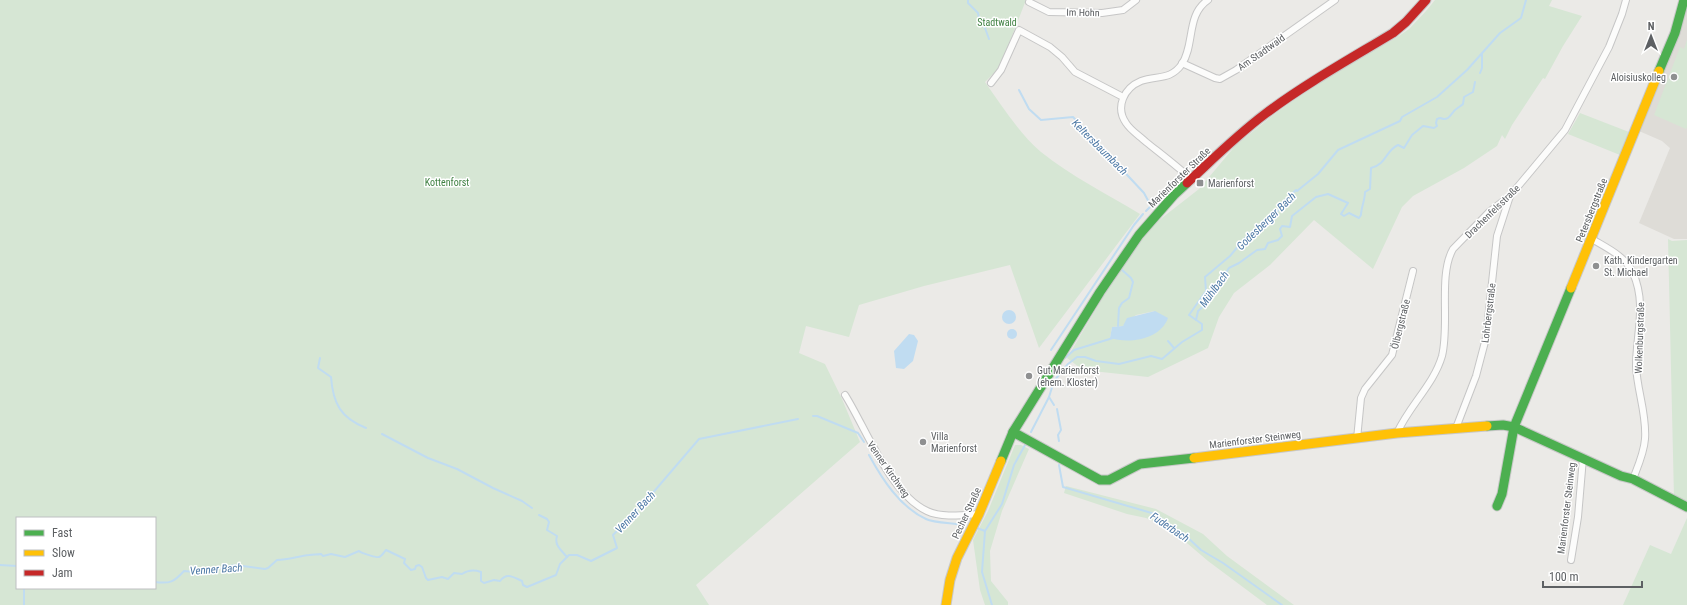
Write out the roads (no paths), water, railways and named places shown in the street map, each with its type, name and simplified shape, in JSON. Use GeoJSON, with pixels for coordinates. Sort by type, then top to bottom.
{"type":"FeatureCollection","features":[{"type":"Feature","properties":{"kind":"street","name":"Im Hohn"},"geometry":{"type":"LineString","coordinates":[[1029,2],[1049,12],[1102,13],[1123,10],[1136,0]]}},
{"type":"Feature","properties":{"kind":"street"},"geometry":{"type":"LineString","coordinates":[[1191,179],[1126,124],[1122,112],[1123,98],[1128,89],[1135,84],[1144,80],[1164,77],[1177,70],[1186,55],[1194,18],[1199,8],[1208,0]]}},
{"type":"Feature","properties":{"kind":"street","name":"Am Stadtwald"},"geometry":{"type":"LineString","coordinates":[[1182,63],[1220,79],[1335,0]]}},
{"type":"Feature","properties":{"kind":"street","name":"Marienforster Straße"},"geometry":{"type":"LineString","coordinates":[[1013,432],[1083,319],[1139,234],[1153,217],[1191,179],[1242,132],[1300,88],[1393,32],[1409,19],[1426,0]]}},
{"type":"Feature","properties":{"kind":"street","name":"Drachenfelsstraße"},"geometry":{"type":"LineString","coordinates":[[1397,433],[1407,414],[1438,366],[1442,356],[1445,334],[1446,271],[1453,249],[1489,212],[1510,196],[1564,130],[1609,47],[1626,0]]}},
{"type":"Feature","properties":{"kind":"street","name":"Petersbergstraße"},"geometry":{"type":"LineString","coordinates":[[1514,427],[1675,33],[1684,0]]}},
{"type":"Feature","properties":{"kind":"street"},"geometry":{"type":"LineString","coordinates":[[991,84],[1001,70],[1019,30],[1050,47],[1062,57],[1075,72],[1123,98]]}},
{"type":"Feature","properties":{"kind":"street","name":"Lohrbergstraße"},"geometry":{"type":"LineString","coordinates":[[1456,428],[1476,376],[1486,338],[1497,236],[1510,196]]}},
{"type":"Feature","properties":{"kind":"street","name":"Wolkenburgstraße"},"geometry":{"type":"LineString","coordinates":[[1592,239],[1615,252],[1625,261],[1632,271],[1639,287],[1641,304],[1636,366],[1638,387],[1646,430],[1640,462],[1633,480]]}},
{"type":"Feature","properties":{"kind":"street","name":"Ölbergstraße"},"geometry":{"type":"LineString","coordinates":[[1357,438],[1360,398],[1365,389],[1392,355],[1413,271]]}},
{"type":"Feature","properties":{"kind":"street","name":"Venner Kirchweg"},"geometry":{"type":"LineString","coordinates":[[845,395],[878,457],[902,490],[915,504],[928,512],[945,515],[979,514]]}},
{"type":"Feature","properties":{"kind":"street","name":"Marienforster Steinweg"},"geometry":{"type":"LineString","coordinates":[[1013,432],[1100,480],[1109,480],[1140,464],[1397,433],[1503,425],[1514,427],[1621,476],[1633,480],[1687,507]]}},
{"type":"Feature","properties":{"kind":"street"},"geometry":{"type":"LineString","coordinates":[[1497,506],[1502,494],[1514,427]]}},
{"type":"Feature","properties":{"kind":"street","name":"Pecher Straße"},"geometry":{"type":"LineString","coordinates":[[946,605],[950,580],[957,558],[979,514],[1013,432]]}},
{"type":"Feature","properties":{"kind":"street","name":"Marienforster Steinweg"},"geometry":{"type":"LineString","coordinates":[[1571,560],[1578,517],[1583,458]]}},
{"type":"Feature","properties":{"kind":"water"},"geometry":{"type":"Polygon","coordinates":[[[1006,310],[1012,310],[1016,314],[1016,320],[1012,324],[1006,324],[1002,320],[1002,314],[1006,310]]]}},
{"type":"Feature","properties":{"kind":"water"},"geometry":{"type":"Polygon","coordinates":[[[1155,311],[1168,318],[1164,325],[1151,336],[1135,340],[1118,340],[1110,338],[1112,327],[1123,326],[1127,318],[1155,311]]]}},
{"type":"Feature","properties":{"kind":"water"},"geometry":{"type":"Polygon","coordinates":[[[1010,329],[1014,329],[1016,330],[1016,338],[1010,339],[1007,336],[1007,332],[1010,329]]]}},
{"type":"Feature","properties":{"kind":"water"},"geometry":{"type":"Polygon","coordinates":[[[909,334],[914,335],[918,341],[913,361],[904,369],[896,368],[894,351],[909,334]]]}},
{"type":"Feature","properties":{"kind":"waterway","name":"Keltersbaumbach"},"geometry":{"type":"LineString","coordinates":[[968,0],[968,3],[978,13],[980,23],[985,28],[989,39]]}},
{"type":"Feature","properties":{"kind":"waterway","name":"Godesberger Bach"},"geometry":{"type":"LineString","coordinates":[[1031,432],[1049,397],[1054,381],[1068,364],[1077,357],[1085,357],[1096,361],[1119,364],[1151,356],[1162,359],[1182,342],[1202,330],[1202,324],[1189,315],[1206,291],[1205,277],[1230,256],[1247,236],[1277,212],[1285,200],[1318,174],[1338,150],[1400,121],[1402,117],[1437,97],[1467,70],[1500,33],[1521,18],[1526,0]]}},
{"type":"Feature","properties":{"kind":"waterway","name":"Mühlbach"},"geometry":{"type":"LineString","coordinates":[[1480,73],[1482,68],[1482,54]]}},
{"type":"Feature","properties":{"kind":"waterway","name":"Mühlbach"},"geometry":{"type":"LineString","coordinates":[[1196,320],[1198,311],[1207,303],[1229,268],[1239,263],[1257,250],[1265,249],[1268,243],[1278,240],[1282,236],[1280,229],[1282,226],[1290,227],[1292,216],[1316,197],[1328,194],[1348,203],[1341,214],[1344,216],[1349,213],[1359,218],[1361,215],[1365,192],[1370,189],[1371,168],[1380,164],[1398,145],[1404,148],[1412,135],[1423,126],[1434,128],[1437,126],[1437,119],[1448,118],[1463,104],[1464,97],[1473,92],[1475,82]]}},
{"type":"Feature","properties":{"kind":"waterway","name":"Keltersbaumbach"},"geometry":{"type":"LineString","coordinates":[[1019,90],[1029,109],[1041,120],[1073,117],[1144,193],[1151,206],[1146,211]]}},
{"type":"Feature","properties":{"kind":"waterway","name":"Keltersbaumbach"},"geometry":{"type":"LineString","coordinates":[[1051,350],[1134,225],[1143,214]]}},
{"type":"Feature","properties":{"kind":"waterway"},"geometry":{"type":"LineString","coordinates":[[1118,326],[1119,308],[1122,303],[1129,298],[1133,282],[1131,278],[1121,269]]}},
{"type":"Feature","properties":{"kind":"waterway","name":"Keltersbaumbach"},"geometry":{"type":"LineString","coordinates":[[1065,358],[1074,350],[1113,338]]}},
{"type":"Feature","properties":{"kind":"waterway","name":"Keltersbaumbach"},"geometry":{"type":"LineString","coordinates":[[1168,341],[1174,348]]}},
{"type":"Feature","properties":{"kind":"waterway"},"geometry":{"type":"LineString","coordinates":[[320,358],[318,368],[331,377],[334,395],[340,409],[350,420],[366,428]]}},
{"type":"Feature","properties":{"kind":"waterway","name":"Fuderbach"},"geometry":{"type":"LineString","coordinates":[[1049,397],[1054,405]]}},
{"type":"Feature","properties":{"kind":"waterway","name":"Fuderbach"},"geometry":{"type":"LineString","coordinates":[[1057,409],[1061,430],[1058,435],[1059,441]]}},
{"type":"Feature","properties":{"kind":"waterway","name":"Venner Bach"},"geometry":{"type":"LineString","coordinates":[[813,416],[817,416],[858,433],[864,442]]}},
{"type":"Feature","properties":{"kind":"waterway","name":"Venner Bach"},"geometry":{"type":"LineString","coordinates":[[156,582],[164,583],[171,581],[177,578],[184,571],[195,572],[197,570],[212,570],[235,565],[265,569],[277,560],[321,554],[323,556],[331,554],[345,557],[359,551],[379,557],[386,550],[405,559],[404,563],[411,570],[415,569],[416,566],[419,565],[422,567],[428,580],[442,577],[448,579],[454,573],[462,574],[474,571],[481,572],[481,581],[484,583],[494,580],[500,581],[503,578],[510,576],[522,581],[523,585],[527,587],[556,575],[560,564],[569,555],[577,555],[591,561],[617,548],[613,535],[645,502],[699,439],[798,419]]}},
{"type":"Feature","properties":{"kind":"waterway"},"geometry":{"type":"LineString","coordinates":[[382,434],[428,458],[457,469],[522,501],[532,508]]}},
{"type":"Feature","properties":{"kind":"waterway","name":"Godesberger Bach"},"geometry":{"type":"LineString","coordinates":[[992,605],[982,572],[985,531],[1002,504],[1014,465],[1025,445]]}},
{"type":"Feature","properties":{"kind":"waterway","name":"Venner Bach"},"geometry":{"type":"LineString","coordinates":[[869,455],[893,492],[917,514],[929,520],[963,525]]}},
{"type":"Feature","properties":{"kind":"waterway","name":"Fuderbach"},"geometry":{"type":"LineString","coordinates":[[1059,465],[1063,487],[1155,514],[1186,536],[1201,550],[1223,563],[1282,605]]}},
{"type":"Feature","properties":{"kind":"waterway"},"geometry":{"type":"LineString","coordinates":[[539,515],[547,519],[549,522],[547,530],[557,536],[557,545],[567,557]]}},
{"type":"Feature","properties":{"kind":"waterway","name":"Venner Bach"},"geometry":{"type":"LineString","coordinates":[[977,528],[985,531]]}},
{"type":"Feature","properties":{"kind":"waterway","name":"Venner Bach"},"geometry":{"type":"LineString","coordinates":[[0,565],[16,566]]}},
{"type":"Feature","properties":{"kind":"waterway"},"geometry":{"type":"LineString","coordinates":[[24,589],[24,605]]}},
{"type":"Feature","properties":{"kind":"place","name":"Aloisiuskolleg"},"geometry":{"type":"Point","coordinates":[1674,77]}},
{"type":"Feature","properties":{"kind":"place","name":"Marienforst"},"geometry":{"type":"Point","coordinates":[1200,183]}},
{"type":"Feature","properties":{"kind":"place","name":"Kath. Kindergarten St. Michael"},"geometry":{"type":"Point","coordinates":[1596,266]}},
{"type":"Feature","properties":{"kind":"place","name":"Gut Marienforst (ehem. Kloster)"},"geometry":{"type":"Point","coordinates":[1029,376]}},
{"type":"Feature","properties":{"kind":"place","name":"Villa Marienforst"},"geometry":{"type":"Point","coordinates":[923,442]}},
{"type":"Feature","properties":{"kind":"park label","name":"Stadtwald"},"geometry":{"type":"Point","coordinates":[997,22]}},
{"type":"Feature","properties":{"kind":"park label","name":"Kottenforst"},"geometry":{"type":"Point","coordinates":[447,182]}}]}
